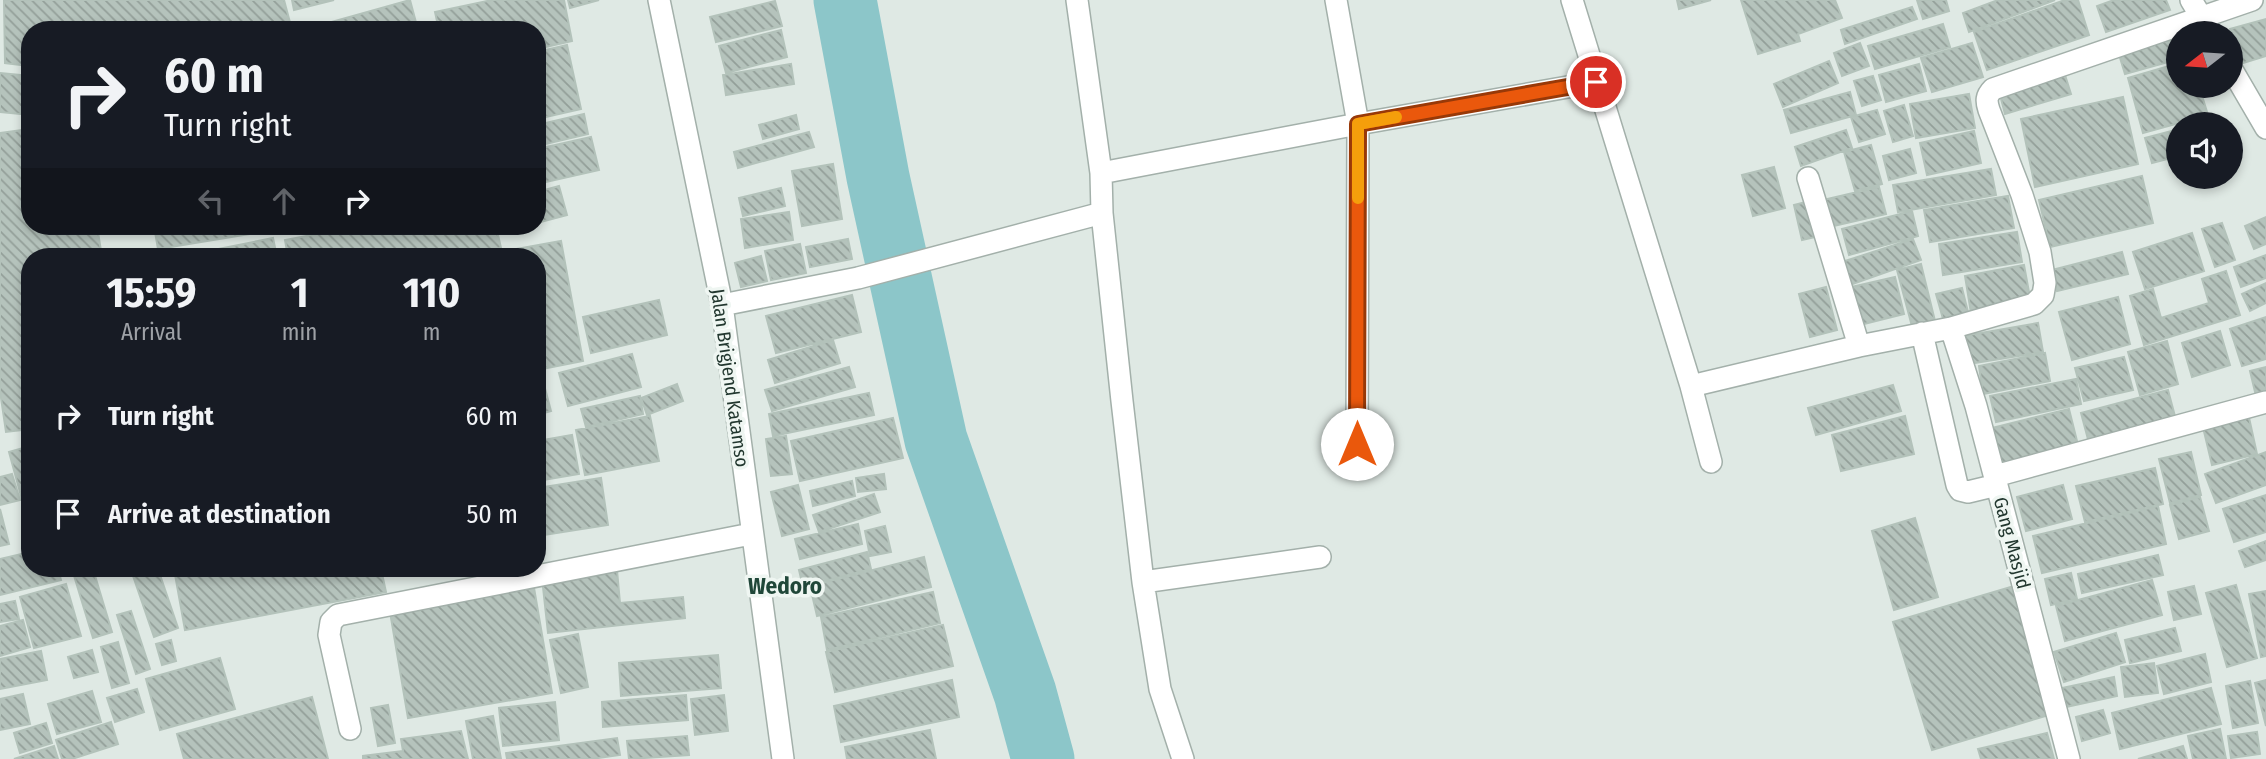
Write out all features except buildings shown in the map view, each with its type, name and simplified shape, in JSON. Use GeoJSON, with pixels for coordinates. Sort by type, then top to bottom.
{"type":"FeatureCollection","features":[{"type":"Feature","properties":{"kind":"street","name":"Jalan Brigjend Katamso"},"geometry":{"type":"LineString","coordinates":[[659,0],[722,305],[783,759]]}},
{"type":"Feature","properties":{"kind":"street"},"geometry":{"type":"LineString","coordinates":[[1077,0],[1101,173],[1102,214],[1143,582],[1160,690],[1183,759]]}},
{"type":"Feature","properties":{"kind":"street"},"geometry":{"type":"LineString","coordinates":[[1336,0],[1358,124],[1357,444]]}},
{"type":"Feature","properties":{"kind":"street"},"geometry":{"type":"LineString","coordinates":[[1572,0],[1691,386],[1711,463]]}},
{"type":"Feature","properties":{"kind":"street"},"geometry":{"type":"LineString","coordinates":[[1691,386],[1859,346],[1951,328],[2034,304],[2043,295],[2045,283],[2040,252],[2022,195],[1987,103],[1988,94],[1993,89],[2252,0]]}},
{"type":"Feature","properties":{"kind":"street"},"geometry":{"type":"LineString","coordinates":[[1101,173],[1596,82]]}},
{"type":"Feature","properties":{"kind":"street"},"geometry":{"type":"LineString","coordinates":[[2244,90],[2266,128]]}},
{"type":"Feature","properties":{"kind":"street"},"geometry":{"type":"LineString","coordinates":[[1808,178],[1859,346]]}},
{"type":"Feature","properties":{"kind":"street"},"geometry":{"type":"LineString","coordinates":[[722,305],[858,278],[1102,214]]}},
{"type":"Feature","properties":{"kind":"street","name":"Gang Masjid"},"geometry":{"type":"LineString","coordinates":[[1951,328],[1976,406],[2069,759]]}},
{"type":"Feature","properties":{"kind":"street"},"geometry":{"type":"LineString","coordinates":[[1922,332],[1956,485],[1960,490],[1968,492],[1996,481],[2266,402]]}},
{"type":"Feature","properties":{"kind":"street"},"geometry":{"type":"LineString","coordinates":[[546,574],[751,534]]}},
{"type":"Feature","properties":{"kind":"street"},"geometry":{"type":"LineString","coordinates":[[1143,582],[1320,557]]}},
{"type":"Feature","properties":{"kind":"street"},"geometry":{"type":"LineString","coordinates":[[350,729],[329,635],[331,622],[338,615],[532,577]]}},
{"type":"Feature","properties":{"kind":"waterway"},"geometry":{"type":"LineString","coordinates":[[845,0],[878,177],[936,440],[1025,693],[1043,759]]}},
{"type":"Feature","properties":{"kind":"slow traffic"},"geometry":{"type":"LineString","coordinates":[[1358,198],[1358,124],[1396,117]]}},
{"type":"Feature","properties":{"kind":"district","name":"Wedoro"},"geometry":{"type":"Point","coordinates":[785,586]}},
{"type":"Feature","properties":{"kind":"route"},"geometry":{"type":"LineString","coordinates":[[1357,444],[1358,124],[1596,82]]}}]}
